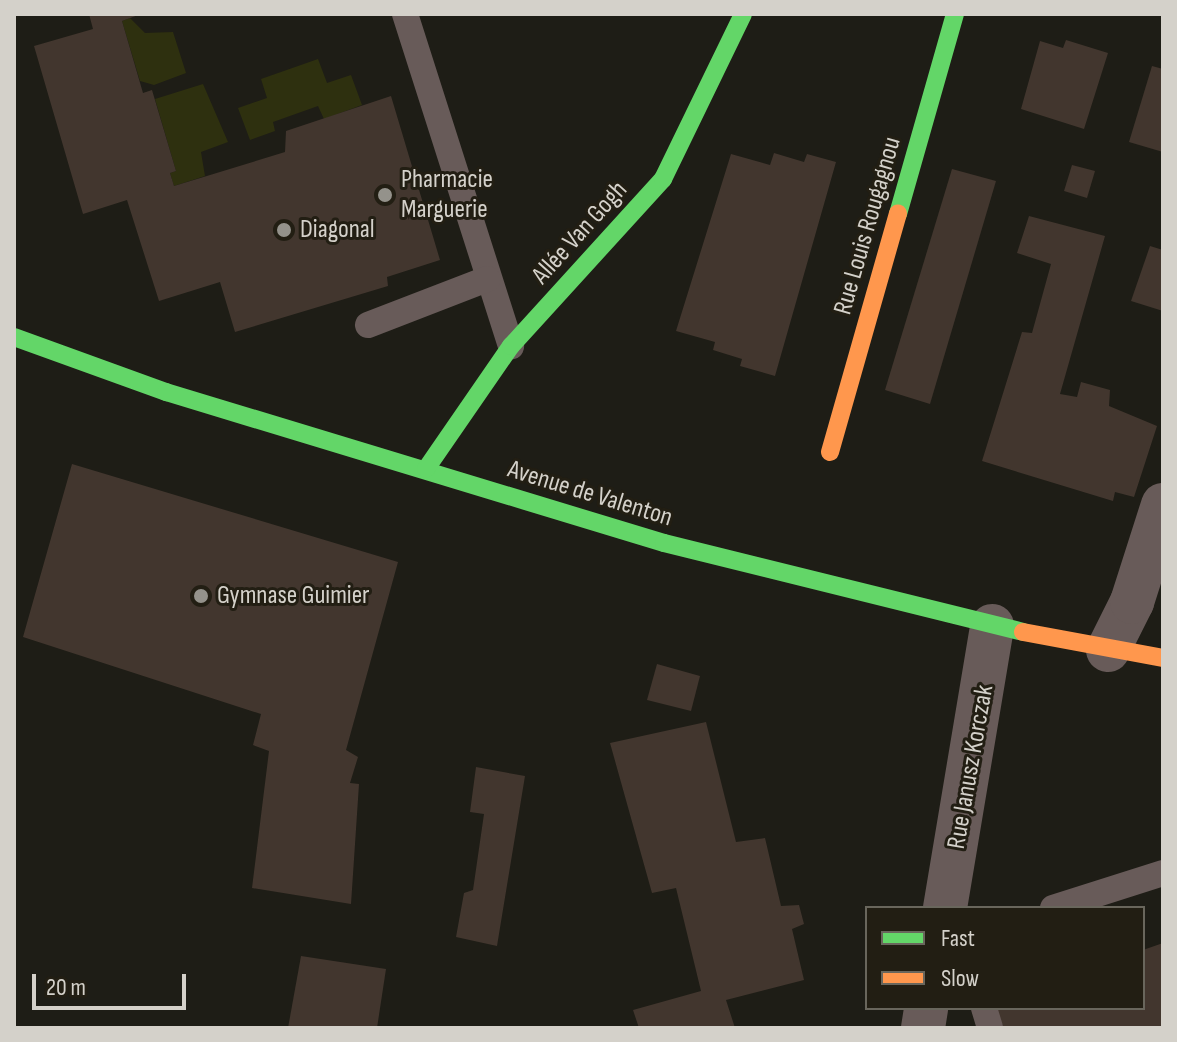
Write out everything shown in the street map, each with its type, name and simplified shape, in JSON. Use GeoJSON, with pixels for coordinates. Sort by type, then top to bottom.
{"type":"FeatureCollection","features":[{"type":"Feature","properties":{"kind":"main road","name":"Allée Van Gogh"},"geometry":{"type":"LineString","coordinates":[[426,469],[511,346],[663,179],[743,14]]}},
{"type":"Feature","properties":{"kind":"main road","name":"Rue Louis Rougagnou"},"geometry":{"type":"LineString","coordinates":[[830,452],[955,14]]}},
{"type":"Feature","properties":{"kind":"main road","name":"Avenue de Valenton"},"geometry":{"type":"LineString","coordinates":[[14,337],[166,392],[664,543],[992,626],[1163,658]]}},
{"type":"Feature","properties":{"kind":"street"},"geometry":{"type":"LineString","coordinates":[[1108,650],[1132,602],[1163,505]]}},
{"type":"Feature","properties":{"kind":"street","name":"Rue Janusz Korczak"},"geometry":{"type":"LineString","coordinates":[[945,906],[992,626]]}},
{"type":"Feature","properties":{"kind":"lane"},"geometry":{"type":"LineString","coordinates":[[405,14],[487,279],[511,346]]}},
{"type":"Feature","properties":{"kind":"lane"},"geometry":{"type":"LineString","coordinates":[[368,325],[487,279]]}},
{"type":"Feature","properties":{"kind":"lane"},"geometry":{"type":"LineString","coordinates":[[1059,906],[1163,873]]}},
{"type":"Feature","properties":{"kind":"green space"},"geometry":{"type":"Polygon","coordinates":[[[130,18],[145,33],[173,32],[186,73],[154,85],[140,81],[122,21],[130,18]]]}},
{"type":"Feature","properties":{"kind":"green space"},"geometry":{"type":"Polygon","coordinates":[[[318,59],[327,83],[351,75],[362,105],[324,119],[318,106],[273,122],[275,131],[250,140],[238,108],[267,98],[261,79],[318,59]]]}},
{"type":"Feature","properties":{"kind":"green space"},"geometry":{"type":"Polygon","coordinates":[[[203,84],[228,142],[201,152],[205,176],[174,186],[170,173],[176,171],[155,99],[203,84]]]}},
{"type":"Feature","properties":{"kind":"building","name":"Diagonal"},"geometry":{"type":"Polygon","coordinates":[[[89,14],[141,14],[122,21],[143,93],[152,90],[176,171],[170,173],[174,186],[285,152],[286,131],[391,96],[440,260],[387,277],[388,286],[235,332],[220,282],[159,301],[127,200],[83,214],[34,46],[93,29],[89,14]]]}},
{"type":"Feature","properties":{"kind":"building"},"geometry":{"type":"Polygon","coordinates":[[[1066,40],[1108,53],[1084,129],[1021,109],[1040,41],[1063,48],[1066,40]]]}},
{"type":"Feature","properties":{"kind":"building"},"geometry":{"type":"Polygon","coordinates":[[[1152,66],[1163,69],[1163,152],[1129,142],[1152,66]]]}},
{"type":"Feature","properties":{"kind":"building"},"geometry":{"type":"Polygon","coordinates":[[[774,153],[804,162],[807,154],[836,162],[775,376],[740,366],[742,359],[713,350],[715,342],[676,331],[731,154],[770,165],[774,153]]]}},
{"type":"Feature","properties":{"kind":"building"},"geometry":{"type":"Polygon","coordinates":[[[1072,165],[1095,171],[1087,198],[1064,191],[1072,165]]]}},
{"type":"Feature","properties":{"kind":"building"},"geometry":{"type":"Polygon","coordinates":[[[952,169],[996,181],[930,404],[885,390],[952,169]]]}},
{"type":"Feature","properties":{"kind":"building"},"geometry":{"type":"Polygon","coordinates":[[[1029,216],[1105,236],[1060,394],[1077,397],[1081,382],[1110,390],[1109,406],[1157,426],[1134,497],[1115,492],[1113,501],[982,461],[1022,332],[1032,333],[1051,264],[1017,253],[1029,216]]]}},
{"type":"Feature","properties":{"kind":"building"},"geometry":{"type":"Polygon","coordinates":[[[1150,246],[1163,250],[1163,311],[1131,301],[1150,246]]]}},
{"type":"Feature","properties":{"kind":"building","name":"Gymnase Guimier"},"geometry":{"type":"Polygon","coordinates":[[[72,464],[398,562],[346,750],[358,757],[350,783],[359,784],[351,904],[252,888],[269,751],[253,745],[261,714],[23,637],[72,464]]]}},
{"type":"Feature","properties":{"kind":"building"},"geometry":{"type":"Polygon","coordinates":[[[657,664],[700,676],[691,711],[647,700],[657,664]]]}},
{"type":"Feature","properties":{"kind":"building"},"geometry":{"type":"Polygon","coordinates":[[[706,722],[736,842],[765,838],[781,906],[799,905],[804,924],[792,929],[804,980],[726,1000],[735,1028],[639,1028],[633,1010],[701,991],[676,888],[652,893],[610,743],[706,722]]]}},
{"type":"Feature","properties":{"kind":"building"},"geometry":{"type":"Polygon","coordinates":[[[476,767],[525,776],[497,946],[456,937],[464,893],[473,890],[484,814],[470,812],[476,767]]]}},
{"type":"Feature","properties":{"kind":"building"},"geometry":{"type":"Polygon","coordinates":[[[1163,943],[1163,1028],[1004,1028],[996,1010],[1145,1010],[1145,949],[1163,943]]]}},
{"type":"Feature","properties":{"kind":"building"},"geometry":{"type":"Polygon","coordinates":[[[301,956],[386,969],[377,1028],[288,1028],[301,956]]]}},
{"type":"Feature","properties":{"kind":"traffic: fast"},"geometry":{"type":"LineString","coordinates":[[426,469],[511,346],[663,179],[743,14]]}},
{"type":"Feature","properties":{"kind":"traffic: fast"},"geometry":{"type":"LineString","coordinates":[[898,214],[955,14]]}},
{"type":"Feature","properties":{"kind":"traffic: fast"},"geometry":{"type":"LineString","coordinates":[[14,337],[166,392],[664,543],[1023,632]]}},
{"type":"Feature","properties":{"kind":"traffic: slow"},"geometry":{"type":"LineString","coordinates":[[830,452],[898,214]]}},
{"type":"Feature","properties":{"kind":"traffic: slow"},"geometry":{"type":"LineString","coordinates":[[1023,632],[1163,658]]}},
{"type":"Feature","properties":{"kind":"place","name":"Pharmacie Marguerie"},"geometry":{"type":"Point","coordinates":[385,195]}},
{"type":"Feature","properties":{"kind":"place","name":"Diagonal"},"geometry":{"type":"Point","coordinates":[284,230]}},
{"type":"Feature","properties":{"kind":"place","name":"Gymnase Guimier"},"geometry":{"type":"Point","coordinates":[201,596]}}]}
